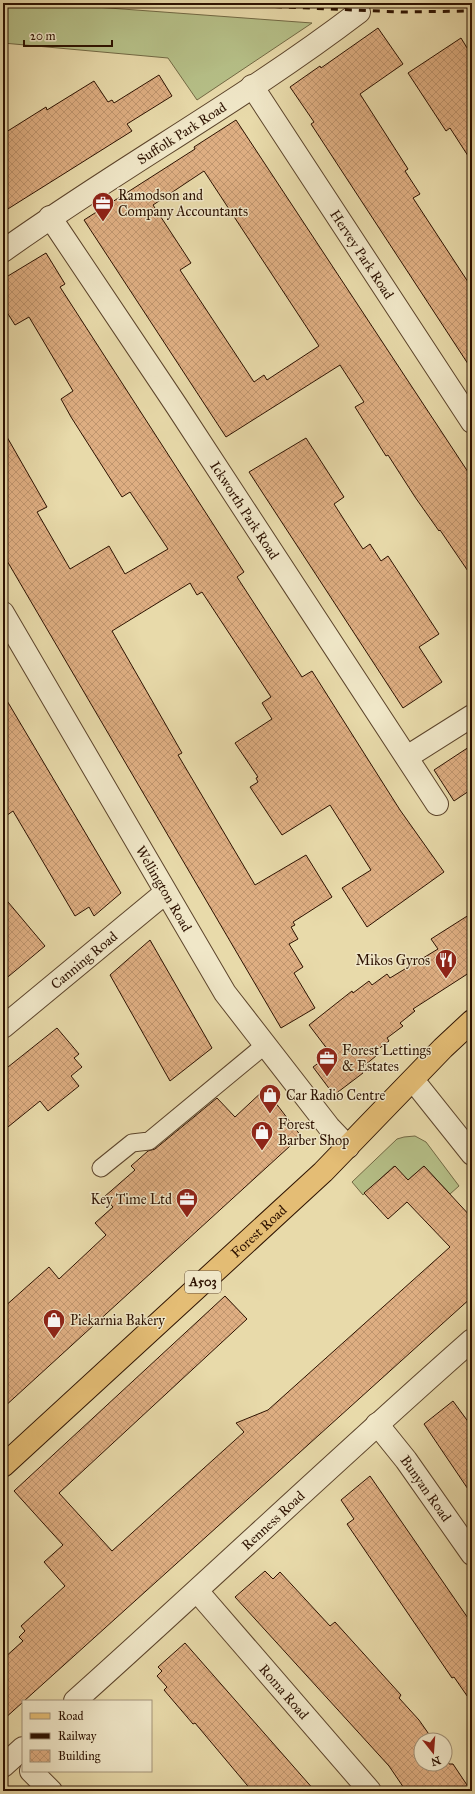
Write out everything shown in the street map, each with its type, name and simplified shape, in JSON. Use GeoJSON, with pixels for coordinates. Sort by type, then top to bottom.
{"type":"FeatureCollection","features":[{"type":"Feature","properties":{"kind":"main road","name":"Forest Road"},"geometry":{"type":"LineString","coordinates":[[3,1466],[323,1172],[412,1080],[472,1022]]}},
{"type":"Feature","properties":{"kind":"street","name":"Suffolk Park Road"},"geometry":{"type":"LineString","coordinates":[[3,251],[50,217],[308,50],[359,12]]}},
{"type":"Feature","properties":{"kind":"street","name":"Hervey Park Road"},"geometry":{"type":"LineString","coordinates":[[252,86],[472,422]]}},
{"type":"Feature","properties":{"kind":"street","name":"Ickworth Park Road"},"geometry":{"type":"LineString","coordinates":[[50,217],[437,804]]}},
{"type":"Feature","properties":{"kind":"street","name":"Wellington Road"},"geometry":{"type":"LineString","coordinates":[[6,625],[225,992],[336,1136],[348,1147]]}},
{"type":"Feature","properties":{"kind":"street"},"geometry":{"type":"LineString","coordinates":[[407,757],[472,716]]}},
{"type":"Feature","properties":{"kind":"street","name":"Canning Road"},"geometry":{"type":"LineString","coordinates":[[3,1027],[165,892]]}},
{"type":"Feature","properties":{"kind":"street"},"geometry":{"type":"LineString","coordinates":[[412,1080],[472,1154]]}},
{"type":"Feature","properties":{"kind":"street","name":"Renness Road"},"geometry":{"type":"LineString","coordinates":[[76,1700],[197,1591],[377,1424],[472,1340]]}},
{"type":"Feature","properties":{"kind":"street","name":"Bunyan Road"},"geometry":{"type":"LineString","coordinates":[[377,1424],[406,1460],[472,1554]]}},
{"type":"Feature","properties":{"kind":"street","name":"Roma Road"},"geometry":{"type":"LineString","coordinates":[[197,1591],[370,1791]]}},
{"type":"Feature","properties":{"kind":"street"},"geometry":{"type":"LineString","coordinates":[[32,1772],[51,1791]]}},
{"type":"Feature","properties":{"kind":"lane"},"geometry":{"type":"LineString","coordinates":[[101,1168],[132,1143],[149,1141],[265,1045]]}},
{"type":"Feature","properties":{"kind":"green space"},"geometry":{"type":"Polygon","coordinates":[[[3,3],[41,3],[312,23],[197,100],[168,58],[3,43],[3,3]]]}},
{"type":"Feature","properties":{"kind":"green space"},"geometry":{"type":"Polygon","coordinates":[[[415,1136],[426,1142],[459,1186],[450,1194],[424,1166],[408,1180],[394,1166],[363,1195],[352,1182],[397,1139],[415,1136]]]}},
{"type":"Feature","properties":{"kind":"building"},"geometry":{"type":"Polygon","coordinates":[[[378,28],[403,64],[360,94],[408,169],[405,171],[420,194],[413,198],[472,288],[472,370],[311,124],[314,122],[290,87],[320,66],[321,68],[378,28]]]}},
{"type":"Feature","properties":{"kind":"building"},"geometry":{"type":"Polygon","coordinates":[[[461,38],[472,56],[472,162],[450,128],[446,131],[408,73],[461,38]]]}},
{"type":"Feature","properties":{"kind":"building"},"geometry":{"type":"Polygon","coordinates":[[[159,75],[172,96],[127,124],[132,131],[3,212],[3,134],[46,107],[47,110],[94,81],[108,102],[112,100],[114,103],[159,75]]]}},
{"type":"Feature","properties":{"kind":"building"},"geometry":{"type":"Polygon","coordinates":[[[236,120],[472,478],[472,577],[440,530],[439,531],[415,497],[388,455],[386,456],[355,407],[364,402],[340,365],[226,437],[84,220],[195,149],[194,147],[236,120]],[[204,171],[153,205],[191,263],[180,270],[254,382],[264,375],[267,380],[319,346],[204,171]]]}},
{"type":"Feature","properties":{"kind":"building"},"geometry":{"type":"Polygon","coordinates":[[[46,253],[65,284],[60,287],[244,572],[237,577],[302,677],[312,671],[400,810],[444,872],[367,927],[342,888],[371,870],[330,805],[282,835],[250,787],[258,782],[256,778],[258,777],[235,743],[272,719],[262,703],[271,697],[202,592],[197,595],[190,583],[112,631],[182,753],[178,755],[255,885],[306,855],[332,897],[293,922],[295,925],[291,927],[298,939],[289,944],[303,967],[294,973],[315,1008],[281,1028],[3,554],[3,430],[47,507],[37,512],[70,569],[109,546],[125,574],[168,549],[130,492],[122,497],[71,417],[61,399],[73,391],[29,317],[15,325],[3,306],[3,279],[46,253]]]}},
{"type":"Feature","properties":{"kind":"building"},"geometry":{"type":"Polygon","coordinates":[[[306,438],[344,497],[334,504],[363,549],[370,544],[381,561],[388,556],[439,634],[419,647],[442,682],[403,708],[249,472],[306,438]]]}},
{"type":"Feature","properties":{"kind":"building"},"geometry":{"type":"Polygon","coordinates":[[[3,694],[121,893],[94,916],[89,907],[75,916],[13,811],[3,818],[3,694]]]}},
{"type":"Feature","properties":{"kind":"building"},"geometry":{"type":"Polygon","coordinates":[[[472,745],[472,789],[454,801],[434,770],[472,745]]]}},
{"type":"Feature","properties":{"kind":"building"},"geometry":{"type":"Polygon","coordinates":[[[3,896],[45,946],[3,981],[3,896]]]}},
{"type":"Feature","properties":{"kind":"building"},"geometry":{"type":"Polygon","coordinates":[[[472,913],[472,971],[413,1009],[415,1011],[400,1023],[403,1026],[387,1038],[389,1041],[373,1053],[376,1056],[360,1069],[363,1073],[334,1095],[313,1067],[331,1054],[309,1025],[352,991],[353,993],[369,981],[372,985],[387,974],[390,978],[438,949],[431,939],[472,913]]]}},
{"type":"Feature","properties":{"kind":"building"},"geometry":{"type":"Polygon","coordinates":[[[150,940],[212,1048],[170,1081],[110,975],[150,940]]]}},
{"type":"Feature","properties":{"kind":"building"},"geometry":{"type":"Polygon","coordinates":[[[57,1028],[79,1054],[74,1058],[82,1067],[71,1076],[79,1086],[48,1111],[40,1101],[3,1131],[3,1071],[57,1028]]]}},
{"type":"Feature","properties":{"kind":"building"},"geometry":{"type":"Polygon","coordinates":[[[265,1089],[301,1136],[3,1408],[3,1308],[49,1267],[59,1279],[106,1235],[95,1223],[113,1207],[104,1197],[135,1170],[131,1166],[148,1151],[155,1149],[217,1098],[235,1117],[265,1089]]]}},
{"type":"Feature","properties":{"kind":"building"},"geometry":{"type":"Polygon","coordinates":[[[395,1166],[408,1180],[424,1166],[472,1218],[472,1297],[25,1700],[22,1700],[22,1703],[3,1720],[3,1659],[23,1641],[19,1637],[25,1631],[21,1626],[65,1586],[44,1562],[63,1545],[14,1491],[225,1296],[247,1319],[59,1493],[112,1551],[244,1432],[236,1423],[268,1410],[450,1247],[407,1202],[388,1219],[364,1193],[395,1166]]]}},
{"type":"Feature","properties":{"kind":"building"},"geometry":{"type":"Polygon","coordinates":[[[453,1401],[472,1427],[472,1495],[424,1424],[453,1401]]]}},
{"type":"Feature","properties":{"kind":"building"},"geometry":{"type":"Polygon","coordinates":[[[370,1476],[472,1624],[472,1703],[454,1677],[452,1678],[347,1524],[354,1519],[341,1500],[370,1476]]]}},
{"type":"Feature","properties":{"kind":"building"},"geometry":{"type":"Polygon","coordinates":[[[265,1571],[273,1579],[280,1572],[330,1626],[335,1622],[401,1695],[399,1698],[419,1720],[427,1732],[413,1732],[413,1772],[453,1772],[453,1764],[471,1791],[406,1791],[389,1766],[235,1597],[265,1571]]]}},
{"type":"Feature","properties":{"kind":"building"},"geometry":{"type":"Polygon","coordinates":[[[185,1643],[315,1791],[252,1791],[195,1723],[193,1724],[164,1690],[167,1687],[157,1676],[162,1671],[158,1667],[185,1643]]]}},
{"type":"Feature","properties":{"kind":"railway"},"geometry":{"type":"LineString","coordinates":[[191,3],[401,12],[472,11]]}},
{"type":"Feature","properties":{"kind":"place","name":"Ramodson and Company Accountants"},"geometry":{"type":"Point","coordinates":[103,222]}},
{"type":"Feature","properties":{"kind":"place","name":"Mikos Gyros"},"geometry":{"type":"Point","coordinates":[446,980]}},
{"type":"Feature","properties":{"kind":"place","name":"Forest Lettings & Estates"},"geometry":{"type":"Point","coordinates":[327,1078]}},
{"type":"Feature","properties":{"kind":"place","name":"Car Radio Centre"},"geometry":{"type":"Point","coordinates":[270,1114]}},
{"type":"Feature","properties":{"kind":"place","name":"Forest Barber Shop"},"geometry":{"type":"Point","coordinates":[262,1152]}},
{"type":"Feature","properties":{"kind":"place","name":"Key Time Ltd"},"geometry":{"type":"Point","coordinates":[187,1218]}},
{"type":"Feature","properties":{"kind":"place","name":"Piekarnia Bakery"},"geometry":{"type":"Point","coordinates":[54,1340]}}]}
